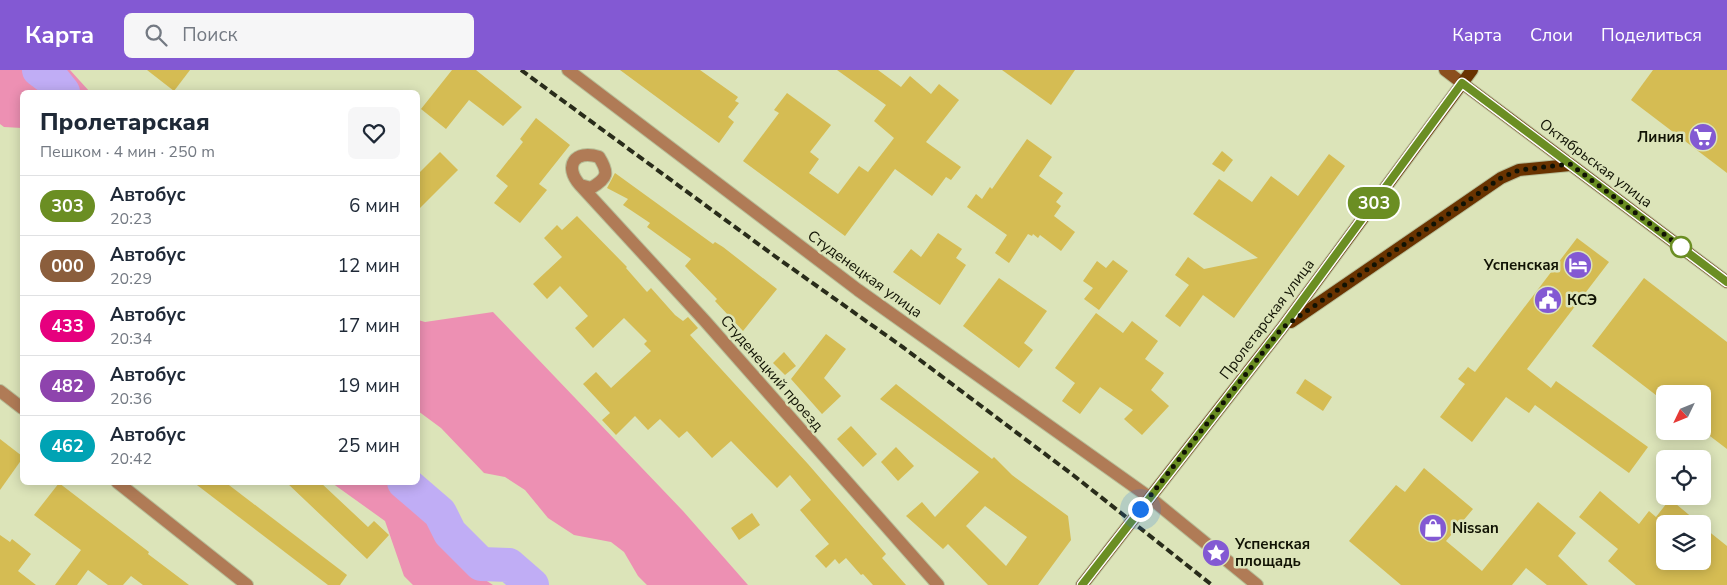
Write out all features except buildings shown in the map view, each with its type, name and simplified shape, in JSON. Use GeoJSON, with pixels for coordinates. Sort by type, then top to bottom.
{"type":"FeatureCollection","features":[{"type":"Feature","properties":{"kind":"main road","name":"Октябрьская улица"},"geometry":{"type":"LineString","coordinates":[[1445,70],[1727,282]]}},
{"type":"Feature","properties":{"kind":"main road","name":"Пролетарская улица"},"geometry":{"type":"LineString","coordinates":[[1082,585],[1282,328],[1472,70]]}},
{"type":"Feature","properties":{"kind":"main road"},"geometry":{"type":"LineString","coordinates":[[1282,328],[1501,178],[1519,170],[1570,164]]}},
{"type":"Feature","properties":{"kind":"street","name":"Студенецкая улица"},"geometry":{"type":"LineString","coordinates":[[568,70],[858,290],[1149,497],[1257,585]]}},
{"type":"Feature","properties":{"kind":"street","name":"Студенецкий проезд"},"geometry":{"type":"LineString","coordinates":[[580,185],[705,321],[938,585]]}},
{"type":"Feature","properties":{"kind":"street"},"geometry":{"type":"LineString","coordinates":[[0,391],[20,406]]}},
{"type":"Feature","properties":{"kind":"street"},"geometry":{"type":"LineString","coordinates":[[121,485],[247,585]]}},
{"type":"Feature","properties":{"kind":"shaded area"},"geometry":{"type":"Polygon","coordinates":[[[0,70],[70,70],[88,90],[20,90],[20,128],[4,127],[0,124],[0,70]]]}},
{"type":"Feature","properties":{"kind":"shaded area"},"geometry":{"type":"Polygon","coordinates":[[[493,312],[683,511],[748,585],[647,585],[638,576],[624,552],[611,542],[574,535],[548,518],[525,490],[505,477],[484,473],[441,428],[420,412],[420,321],[425,322],[493,312]]]}},
{"type":"Feature","properties":{"kind":"shaded area"},"geometry":{"type":"Polygon","coordinates":[[[335,485],[395,485],[416,505],[467,568],[493,585],[413,585],[404,576],[385,521],[335,485]]]}},
{"type":"Feature","properties":{"kind":"waterway"},"geometry":{"type":"LineString","coordinates":[[39,70],[55,82],[61,90]]}},
{"type":"Feature","properties":{"kind":"waterway"},"geometry":{"type":"LineString","coordinates":[[407,485],[440,513],[450,533],[481,564],[509,565],[532,585]]}},
{"type":"Feature","properties":{"kind":"railway"},"geometry":{"type":"LineString","coordinates":[[521,70],[776,257],[904,348],[1073,475],[1212,585]]}},
{"type":"Feature","properties":{"kind":"bus line","name":"303"},"geometry":{"type":"LineString","coordinates":[[1082,585],[1282,328],[1462,83],[1727,282]]}},
{"type":"Feature","properties":{"kind":"place","name":"Линия"},"geometry":{"type":"Point","coordinates":[1703,137]}},
{"type":"Feature","properties":{"kind":"place","name":"Успенская"},"geometry":{"type":"Point","coordinates":[1578,265]}},
{"type":"Feature","properties":{"kind":"place","name":"КСЭ"},"geometry":{"type":"Point","coordinates":[1548,300]}},
{"type":"Feature","properties":{"kind":"place","name":"Nissan"},"geometry":{"type":"Point","coordinates":[1433,528]}},
{"type":"Feature","properties":{"kind":"place","name":"Успенская площадь"},"geometry":{"type":"Point","coordinates":[1216,553]}},
{"type":"Feature","properties":{"kind":"route"},"geometry":{"type":"LineString","coordinates":[[1140,509],[1282,328],[1501,178],[1519,170],[1570,164],[1681,247]]}}]}
